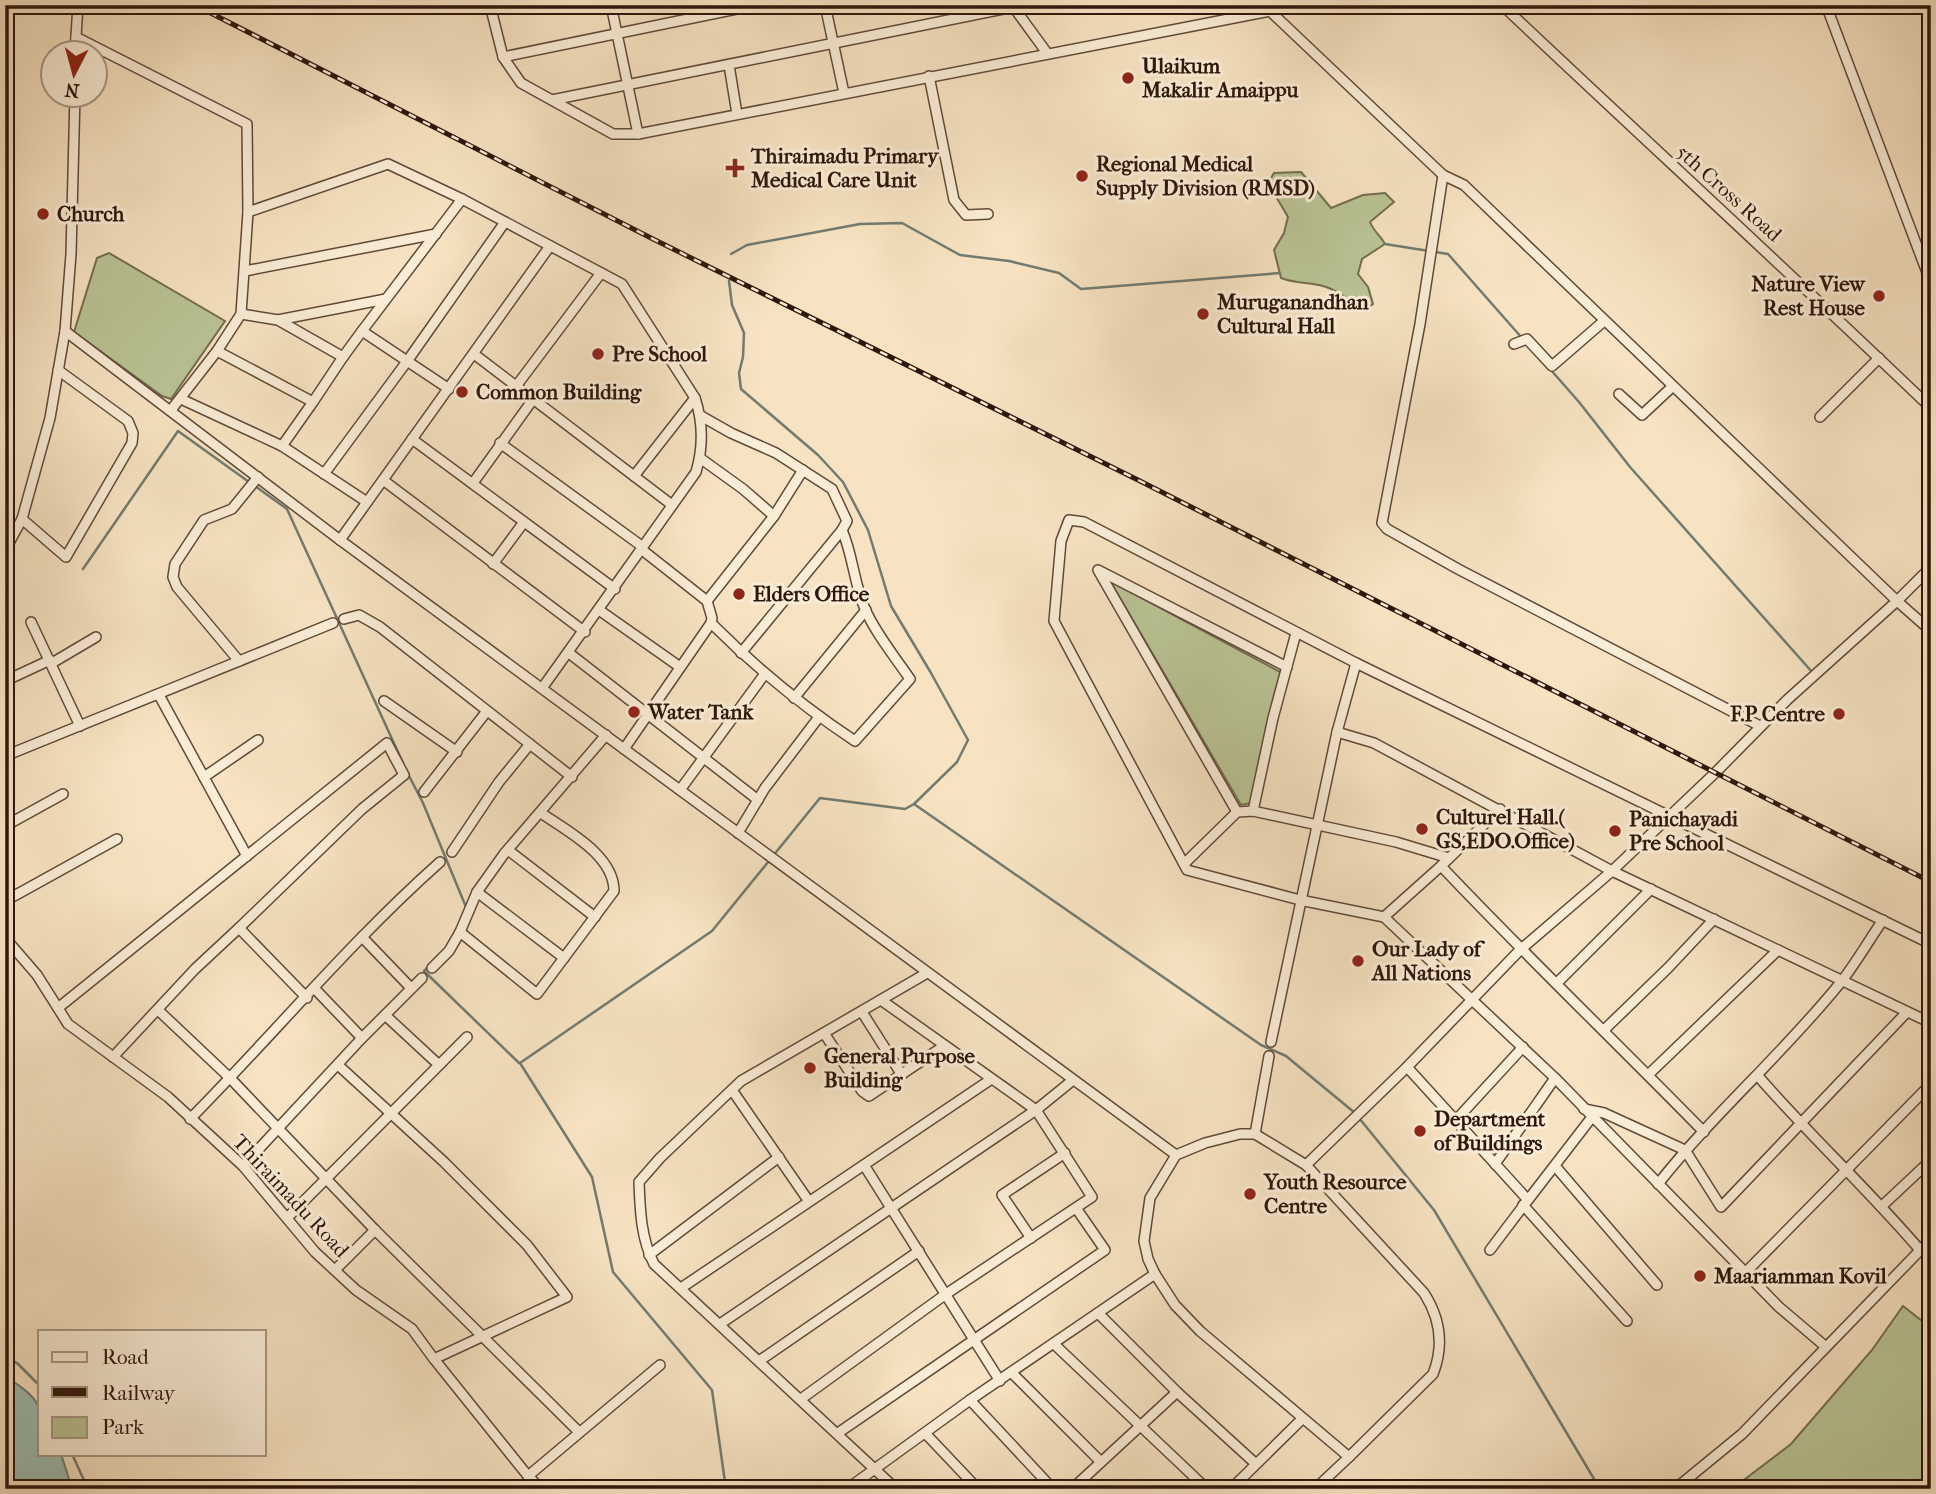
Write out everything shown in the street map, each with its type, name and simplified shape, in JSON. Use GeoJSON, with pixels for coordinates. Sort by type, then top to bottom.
{"type":"FeatureCollection","features":[{"type":"Feature","properties":{"kind":"street"},"geometry":{"type":"LineString","coordinates":[[78,5],[76,37],[247,124],[248,212],[240,314],[217,351],[172,410]]}},
{"type":"Feature","properties":{"kind":"street"},"geometry":{"type":"LineString","coordinates":[[490,5],[503,57],[521,83],[613,134],[638,134],[1269,8],[1443,175],[1464,185],[1672,387],[1931,631]]}},
{"type":"Feature","properties":{"kind":"street"},"geometry":{"type":"LineString","coordinates":[[611,5],[638,134]]}},
{"type":"Feature","properties":{"kind":"street"},"geometry":{"type":"LineString","coordinates":[[503,57],[756,5]]}},
{"type":"Feature","properties":{"kind":"street"},"geometry":{"type":"LineString","coordinates":[[825,5],[844,93]]}},
{"type":"Feature","properties":{"kind":"street","name":"5th Cross Road"},"geometry":{"type":"LineString","coordinates":[[1502,5],[1931,408]]}},
{"type":"Feature","properties":{"kind":"street"},"geometry":{"type":"LineString","coordinates":[[1826,5],[1931,283]]}},
{"type":"Feature","properties":{"kind":"street"},"geometry":{"type":"LineString","coordinates":[[552,100],[1012,6],[1047,53]]}},
{"type":"Feature","properties":{"kind":"street"},"geometry":{"type":"LineString","coordinates":[[729,65],[737,114]]}},
{"type":"Feature","properties":{"kind":"street"},"geometry":{"type":"LineString","coordinates":[[929,76],[954,200],[966,215],[988,214]]}},
{"type":"Feature","properties":{"kind":"street"},"geometry":{"type":"LineString","coordinates":[[5,550],[22,519],[50,418],[65,331],[71,254],[75,108]]}},
{"type":"Feature","properties":{"kind":"street"},"geometry":{"type":"LineString","coordinates":[[248,212],[388,164],[622,284],[695,398],[701,416],[700,458],[696,472],[585,632],[543,687]]}},
{"type":"Feature","properties":{"kind":"street"},"geometry":{"type":"LineString","coordinates":[[1443,175],[1420,324],[1382,523],[1387,529],[1458,569],[1760,726]]}},
{"type":"Feature","properties":{"kind":"street"},"geometry":{"type":"LineString","coordinates":[[282,446],[362,331],[462,200]]}},
{"type":"Feature","properties":{"kind":"street"},"geometry":{"type":"LineString","coordinates":[[324,474],[505,222]]}},
{"type":"Feature","properties":{"kind":"street"},"geometry":{"type":"LineString","coordinates":[[245,271],[436,234]]}},
{"type":"Feature","properties":{"kind":"street"},"geometry":{"type":"LineString","coordinates":[[340,540],[550,246]]}},
{"type":"Feature","properties":{"kind":"street"},"geometry":{"type":"LineString","coordinates":[[517,385],[601,273]]}},
{"type":"Feature","properties":{"kind":"street"},"geometry":{"type":"LineString","coordinates":[[240,314],[278,320],[386,299]]}},
{"type":"Feature","properties":{"kind":"street"},"geometry":{"type":"LineString","coordinates":[[278,320],[343,357]]}},
{"type":"Feature","properties":{"kind":"street"},"geometry":{"type":"LineString","coordinates":[[1514,344],[1527,339],[1552,366],[1604,321]]}},
{"type":"Feature","properties":{"kind":"street"},"geometry":{"type":"LineString","coordinates":[[65,331],[172,410],[253,482],[340,540],[543,687],[1176,1155]]}},
{"type":"Feature","properties":{"kind":"street"},"geometry":{"type":"LineString","coordinates":[[362,331],[449,389]]}},
{"type":"Feature","properties":{"kind":"street"},"geometry":{"type":"LineString","coordinates":[[217,351],[313,401]]}},
{"type":"Feature","properties":{"kind":"street"},"geometry":{"type":"LineString","coordinates":[[474,354],[672,505]]}},
{"type":"Feature","properties":{"kind":"street"},"geometry":{"type":"LineString","coordinates":[[1820,417],[1879,358]]}},
{"type":"Feature","properties":{"kind":"street"},"geometry":{"type":"LineString","coordinates":[[22,519],[66,557],[132,443],[128,421],[90,396],[58,370]]}},
{"type":"Feature","properties":{"kind":"street"},"geometry":{"type":"LineString","coordinates":[[1619,394],[1642,415],[1672,387]]}},
{"type":"Feature","properties":{"kind":"street"},"geometry":{"type":"LineString","coordinates":[[473,483],[534,398]]}},
{"type":"Feature","properties":{"kind":"street"},"geometry":{"type":"LineString","coordinates":[[634,476],[695,398]]}},
{"type":"Feature","properties":{"kind":"street"},"geometry":{"type":"LineString","coordinates":[[181,399],[282,446],[367,502]]}},
{"type":"Feature","properties":{"kind":"street"},"geometry":{"type":"LineString","coordinates":[[701,416],[776,453],[832,489],[848,521],[741,653]]}},
{"type":"Feature","properties":{"kind":"street"},"geometry":{"type":"LineString","coordinates":[[412,439],[615,589]]}},
{"type":"Feature","properties":{"kind":"street"},"geometry":{"type":"LineString","coordinates":[[500,443],[642,548],[708,601],[711,623],[624,749]]}},
{"type":"Feature","properties":{"kind":"street"},"geometry":{"type":"LineString","coordinates":[[700,458],[743,489],[774,516]]}},
{"type":"Feature","properties":{"kind":"street"},"geometry":{"type":"LineString","coordinates":[[708,601],[774,516],[803,471]]}},
{"type":"Feature","properties":{"kind":"street"},"geometry":{"type":"LineString","coordinates":[[383,480],[585,632]]}},
{"type":"Feature","properties":{"kind":"street"},"geometry":{"type":"LineString","coordinates":[[239,661],[177,587],[173,577],[175,564],[204,520],[232,509],[253,482]]}},
{"type":"Feature","properties":{"kind":"street"},"geometry":{"type":"LineString","coordinates":[[1826,1348],[1779,1307],[1555,1078],[1384,917],[1300,900],[1187,870],[1054,621],[1061,541],[1069,520],[1084,522],[1356,663],[1931,944]]}},
{"type":"Feature","properties":{"kind":"street"},"geometry":{"type":"LineString","coordinates":[[493,564],[524,522]]}},
{"type":"Feature","properties":{"kind":"street"},"geometry":{"type":"LineString","coordinates":[[711,623],[764,674],[855,741],[910,679],[866,610],[842,530]]}},
{"type":"Feature","properties":{"kind":"street"},"geometry":{"type":"LineString","coordinates":[[1306,1165],[1407,1067],[1520,950],[1612,871],[1760,726],[1931,567]]}},
{"type":"Feature","properties":{"kind":"street"},"geometry":{"type":"LineString","coordinates":[[1237,812],[1098,570],[1287,667]]}},
{"type":"Feature","properties":{"kind":"street"},"geometry":{"type":"LineString","coordinates":[[599,610],[680,667]]}},
{"type":"Feature","properties":{"kind":"street"},"geometry":{"type":"LineString","coordinates":[[794,698],[866,610]]}},
{"type":"Feature","properties":{"kind":"street"},"geometry":{"type":"LineString","coordinates":[[344,619],[359,615],[380,627],[572,776]]}},
{"type":"Feature","properties":{"kind":"street"},"geometry":{"type":"LineString","coordinates":[[31,622],[80,726]]}},
{"type":"Feature","properties":{"kind":"street"},"geometry":{"type":"LineString","coordinates":[[5,756],[334,623]]}},
{"type":"Feature","properties":{"kind":"street"},"geometry":{"type":"LineString","coordinates":[[1253,811],[1296,633]]}},
{"type":"Feature","properties":{"kind":"street"},"geometry":{"type":"LineString","coordinates":[[5,681],[51,662],[96,638]]}},
{"type":"Feature","properties":{"kind":"street"},"geometry":{"type":"LineString","coordinates":[[569,653],[758,800]]}},
{"type":"Feature","properties":{"kind":"street"},"geometry":{"type":"LineString","coordinates":[[1271,1042],[1337,732],[1356,663]]}},
{"type":"Feature","properties":{"kind":"street"},"geometry":{"type":"LineString","coordinates":[[680,790],[764,674]]}},
{"type":"Feature","properties":{"kind":"street"},"geometry":{"type":"LineString","coordinates":[[159,695],[247,856]]}},
{"type":"Feature","properties":{"kind":"street"},"geometry":{"type":"LineString","coordinates":[[384,701],[457,752]]}},
{"type":"Feature","properties":{"kind":"street"},"geometry":{"type":"LineString","coordinates":[[424,792],[487,710]]}},
{"type":"Feature","properties":{"kind":"street"},"geometry":{"type":"LineString","coordinates":[[738,833],[758,800],[819,717]]}},
{"type":"Feature","properties":{"kind":"street"},"geometry":{"type":"LineString","coordinates":[[1337,732],[1374,743],[1612,871],[1931,1023]]}},
{"type":"Feature","properties":{"kind":"street"},"geometry":{"type":"LineString","coordinates":[[432,968],[449,951],[477,892],[508,850],[606,735]]}},
{"type":"Feature","properties":{"kind":"street"},"geometry":{"type":"LineString","coordinates":[[204,777],[258,740]]}},
{"type":"Feature","properties":{"kind":"street"},"geometry":{"type":"LineString","coordinates":[[58,1008],[387,743],[404,775],[304,862],[195,970],[113,1057]]}},
{"type":"Feature","properties":{"kind":"street"},"geometry":{"type":"LineString","coordinates":[[452,852],[499,782],[530,744]]}},
{"type":"Feature","properties":{"kind":"street"},"geometry":{"type":"LineString","coordinates":[[5,826],[63,794]]}},
{"type":"Feature","properties":{"kind":"street"},"geometry":{"type":"LineString","coordinates":[[1384,917],[1500,809]]}},
{"type":"Feature","properties":{"kind":"street"},"geometry":{"type":"LineString","coordinates":[[1184,864],[1237,812],[1253,811],[1396,842],[1449,858]]}},
{"type":"Feature","properties":{"kind":"street"},"geometry":{"type":"LineString","coordinates":[[460,932],[537,994],[614,891],[614,880],[601,859],[541,813]]}},
{"type":"Feature","properties":{"kind":"street"},"geometry":{"type":"LineString","coordinates":[[5,901],[117,839]]}},
{"type":"Feature","properties":{"kind":"street"},"geometry":{"type":"LineString","coordinates":[[508,850],[595,917]]}},
{"type":"Feature","properties":{"kind":"street"},"geometry":{"type":"LineString","coordinates":[[190,1119],[362,937],[440,862]]}},
{"type":"Feature","properties":{"kind":"street"},"geometry":{"type":"LineString","coordinates":[[1441,866],[1520,950],[1557,983],[1704,1132]]}},
{"type":"Feature","properties":{"kind":"street"},"geometry":{"type":"LineString","coordinates":[[1557,983],[1651,889]]}},
{"type":"Feature","properties":{"kind":"street"},"geometry":{"type":"LineString","coordinates":[[477,892],[564,958]]}},
{"type":"Feature","properties":{"kind":"street"},"geometry":{"type":"LineString","coordinates":[[1604,1030],[1714,919]]}},
{"type":"Feature","properties":{"kind":"street"},"geometry":{"type":"LineString","coordinates":[[1658,1184],[1685,1150],[1758,1076],[1842,981],[1883,920]]}},
{"type":"Feature","properties":{"kind":"street"},"geometry":{"type":"LineString","coordinates":[[239,928],[306,998]]}},
{"type":"Feature","properties":{"kind":"street"},"geometry":{"type":"LineString","coordinates":[[362,937],[411,988]]}},
{"type":"Feature","properties":{"kind":"street","name":"Thiraimadu Road"},"geometry":{"type":"LineString","coordinates":[[5,938],[37,975],[68,1024],[168,1097],[243,1166],[315,1252],[356,1290],[412,1329],[530,1479],[541,1489]]}},
{"type":"Feature","properties":{"kind":"street"},"geometry":{"type":"LineString","coordinates":[[1648,1075],[1779,950]]}},
{"type":"Feature","properties":{"kind":"street"},"geometry":{"type":"LineString","coordinates":[[896,1489],[654,1264],[649,1255],[640,1218],[639,1182],[660,1158],[741,1081],[927,973]]}},
{"type":"Feature","properties":{"kind":"street"},"geometry":{"type":"LineString","coordinates":[[243,1166],[422,978]]}},
{"type":"Feature","properties":{"kind":"street"},"geometry":{"type":"LineString","coordinates":[[314,989],[362,1038]]}},
{"type":"Feature","properties":{"kind":"street"},"geometry":{"type":"LineString","coordinates":[[801,1399],[946,1294],[1092,1197],[1036,1110],[990,1080],[968,1061],[881,1000]]}},
{"type":"Feature","properties":{"kind":"street"},"geometry":{"type":"LineString","coordinates":[[158,1010],[230,1078],[375,1230],[579,1432]]}},
{"type":"Feature","properties":{"kind":"street"},"geometry":{"type":"LineString","coordinates":[[862,1012],[902,1075]]}},
{"type":"Feature","properties":{"kind":"street"},"geometry":{"type":"LineString","coordinates":[[1584,1109],[1604,1113],[1685,1150],[1721,1207],[1907,1012]]}},
{"type":"Feature","properties":{"kind":"street"},"geometry":{"type":"LineString","coordinates":[[385,1016],[439,1065]]}},
{"type":"Feature","properties":{"kind":"street"},"geometry":{"type":"LineString","coordinates":[[824,1033],[862,1091],[869,1096],[944,1046]]}},
{"type":"Feature","properties":{"kind":"street"},"geometry":{"type":"LineString","coordinates":[[288,1217],[467,1037]]}},
{"type":"Feature","properties":{"kind":"street"},"geometry":{"type":"LineString","coordinates":[[1456,1120],[1522,1047]]}},
{"type":"Feature","properties":{"kind":"street"},"geometry":{"type":"LineString","coordinates":[[1255,1134],[1269,1056]]}},
{"type":"Feature","properties":{"kind":"street"},"geometry":{"type":"LineString","coordinates":[[338,1065],[444,1162],[527,1245],[567,1297],[434,1359]]}},
{"type":"Feature","properties":{"kind":"street"},"geometry":{"type":"LineString","coordinates":[[1407,1067],[1495,1164],[1627,1321]]}},
{"type":"Feature","properties":{"kind":"street"},"geometry":{"type":"LineString","coordinates":[[1758,1076],[1800,1124],[1827,1148],[1882,1206],[1920,1250]]}},
{"type":"Feature","properties":{"kind":"street"},"geometry":{"type":"LineString","coordinates":[[1495,1164],[1555,1078]]}},
{"type":"Feature","properties":{"kind":"street"},"geometry":{"type":"LineString","coordinates":[[681,1288],[990,1080]]}},
{"type":"Feature","properties":{"kind":"street"},"geometry":{"type":"LineString","coordinates":[[720,1324],[1036,1110],[1073,1080]]}},
{"type":"Feature","properties":{"kind":"street"},"geometry":{"type":"LineString","coordinates":[[1745,1273],[1931,1084]]}},
{"type":"Feature","properties":{"kind":"street"},"geometry":{"type":"LineString","coordinates":[[732,1090],[808,1200]]}},
{"type":"Feature","properties":{"kind":"street"},"geometry":{"type":"LineString","coordinates":[[1490,1250],[1592,1117]]}},
{"type":"Feature","properties":{"kind":"street"},"geometry":{"type":"LineString","coordinates":[[1315,1489],[1349,1457],[1433,1374],[1440,1356],[1440,1336],[1432,1305],[1306,1165],[1255,1134],[1240,1134],[1205,1143],[1176,1155],[1150,1198],[1144,1241],[1155,1274],[1175,1305],[1200,1331],[1349,1457]]}},
{"type":"Feature","properties":{"kind":"street"},"geometry":{"type":"LineString","coordinates":[[1031,1238],[1002,1195],[1065,1153]]}},
{"type":"Feature","properties":{"kind":"street"},"geometry":{"type":"LineString","coordinates":[[649,1255],[779,1157]]}},
{"type":"Feature","properties":{"kind":"street"},"geometry":{"type":"LineString","coordinates":[[1882,1206],[1931,1160]]}},
{"type":"Feature","properties":{"kind":"street"},"geometry":{"type":"LineString","coordinates":[[864,1165],[1000,1381]]}},
{"type":"Feature","properties":{"kind":"street"},"geometry":{"type":"LineString","coordinates":[[1555,1166],[1657,1284]]}},
{"type":"Feature","properties":{"kind":"street"},"geometry":{"type":"LineString","coordinates":[[838,1433],[1105,1250],[1076,1208]]}},
{"type":"Feature","properties":{"kind":"street"},"geometry":{"type":"LineString","coordinates":[[335,1270],[375,1230]]}},
{"type":"Feature","properties":{"kind":"street"},"geometry":{"type":"LineString","coordinates":[[1675,1489],[1742,1434],[1931,1238]]}},
{"type":"Feature","properties":{"kind":"street"},"geometry":{"type":"LineString","coordinates":[[759,1362],[919,1251]]}},
{"type":"Feature","properties":{"kind":"street"},"geometry":{"type":"LineString","coordinates":[[847,1489],[970,1400],[1155,1274]]}},
{"type":"Feature","properties":{"kind":"street"},"geometry":{"type":"LineString","coordinates":[[1098,1313],[1177,1392],[1256,1464]]}},
{"type":"Feature","properties":{"kind":"street"},"geometry":{"type":"LineString","coordinates":[[1054,1344],[1207,1489]]}},
{"type":"Feature","properties":{"kind":"street"},"geometry":{"type":"LineString","coordinates":[[525,1489],[530,1479],[579,1432],[660,1365]]}},
{"type":"Feature","properties":{"kind":"street"},"geometry":{"type":"LineString","coordinates":[[1012,1373],[1101,1462]]}},
{"type":"Feature","properties":{"kind":"street"},"geometry":{"type":"LineString","coordinates":[[1072,1489],[1177,1392]]}},
{"type":"Feature","properties":{"kind":"street"},"geometry":{"type":"LineString","coordinates":[[970,1400],[1053,1489]]}},
{"type":"Feature","properties":{"kind":"street"},"geometry":{"type":"LineString","coordinates":[[1231,1489],[1302,1419]]}},
{"type":"Feature","properties":{"kind":"street"},"geometry":{"type":"LineString","coordinates":[[925,1433],[978,1489]]}},
{"type":"Feature","properties":{"kind":"green space"},"geometry":{"type":"Polygon","coordinates":[[[1301,172],[1331,208],[1363,195],[1385,193],[1394,202],[1370,222],[1385,244],[1362,259],[1358,274],[1368,287],[1373,304],[1364,311],[1332,289],[1281,278],[1274,250],[1284,233],[1288,217],[1268,183],[1274,173],[1301,172]]]}},
{"type":"Feature","properties":{"kind":"green space"},"geometry":{"type":"Polygon","coordinates":[[[109,253],[225,321],[171,399],[162,396],[74,332],[97,258],[109,253]]]}},
{"type":"Feature","properties":{"kind":"green space"},"geometry":{"type":"Polygon","coordinates":[[[1110,581],[1282,673],[1251,803],[1241,805],[1110,581]]]}},
{"type":"Feature","properties":{"kind":"green space"},"geometry":{"type":"Polygon","coordinates":[[[1903,1306],[1931,1328],[1931,1489],[1732,1489],[1791,1444],[1872,1350],[1903,1306]]]}},
{"type":"Feature","properties":{"kind":"water"},"geometry":{"type":"Polygon","coordinates":[[[5,1376],[29,1393],[38,1406],[38,1456],[62,1456],[70,1482],[69,1489],[5,1489],[5,1376]]]}},
{"type":"Feature","properties":{"kind":"waterway"},"geometry":{"type":"LineString","coordinates":[[731,254],[747,245],[860,224],[902,223],[960,255],[1009,261],[1059,273],[1081,289],[1280,273]]}},
{"type":"Feature","properties":{"kind":"waterway"},"geometry":{"type":"LineString","coordinates":[[1385,244],[1448,254],[1522,338]]}},
{"type":"Feature","properties":{"kind":"waterway"},"geometry":{"type":"LineString","coordinates":[[729,281],[732,305],[744,333],[739,373],[741,389],[818,455],[843,482],[868,530],[891,606],[968,740],[957,762],[914,804],[1261,1045],[1286,1056],[1355,1113]]}},
{"type":"Feature","properties":{"kind":"waterway"},"geometry":{"type":"LineString","coordinates":[[1550,369],[1630,467],[1813,673]]}},
{"type":"Feature","properties":{"kind":"waterway"},"geometry":{"type":"LineString","coordinates":[[83,569],[178,431],[249,482]]}},
{"type":"Feature","properties":{"kind":"waterway"},"geometry":{"type":"LineString","coordinates":[[255,486],[287,509],[403,763]]}},
{"type":"Feature","properties":{"kind":"waterway"},"geometry":{"type":"LineString","coordinates":[[407,772],[423,803],[466,907]]}},
{"type":"Feature","properties":{"kind":"waterway"},"geometry":{"type":"LineString","coordinates":[[726,1489],[712,1390],[613,1272],[592,1177],[520,1063],[712,931],[820,798],[905,809],[914,804]]}},
{"type":"Feature","properties":{"kind":"waterway"},"geometry":{"type":"LineString","coordinates":[[430,965],[424,971],[519,1063]]}},
{"type":"Feature","properties":{"kind":"waterway"},"geometry":{"type":"LineString","coordinates":[[1359,1118],[1434,1210],[1600,1489]]}},
{"type":"Feature","properties":{"kind":"waterway"},"geometry":{"type":"LineString","coordinates":[[5,1358],[17,1363],[38,1384]]}},
{"type":"Feature","properties":{"kind":"waterway"},"geometry":{"type":"LineString","coordinates":[[73,1456],[88,1489]]}},
{"type":"Feature","properties":{"kind":"railway"},"geometry":{"type":"LineString","coordinates":[[195,5],[649,237],[1140,481],[1931,882]]}},
{"type":"Feature","properties":{"kind":"place","name":"Ulaikum Makalir Amaippu"},"geometry":{"type":"Point","coordinates":[1128,78]}},
{"type":"Feature","properties":{"kind":"place","name":"Thiraimadu Primary Medical Care Unit"},"geometry":{"type":"Point","coordinates":[735,168]}},
{"type":"Feature","properties":{"kind":"place","name":"Regional Medical Supply Division (RMSD)"},"geometry":{"type":"Point","coordinates":[1082,176]}},
{"type":"Feature","properties":{"kind":"place","name":"Church"},"geometry":{"type":"Point","coordinates":[43,214]}},
{"type":"Feature","properties":{"kind":"place","name":"Nature View Rest House"},"geometry":{"type":"Point","coordinates":[1879,296]}},
{"type":"Feature","properties":{"kind":"place","name":"Muruganandhan Cultural Hall"},"geometry":{"type":"Point","coordinates":[1203,314]}},
{"type":"Feature","properties":{"kind":"place","name":"Pre School"},"geometry":{"type":"Point","coordinates":[598,354]}},
{"type":"Feature","properties":{"kind":"place","name":"Common Building"},"geometry":{"type":"Point","coordinates":[462,392]}},
{"type":"Feature","properties":{"kind":"place","name":"Elders Office"},"geometry":{"type":"Point","coordinates":[739,594]}},
{"type":"Feature","properties":{"kind":"place","name":"Water Tank"},"geometry":{"type":"Point","coordinates":[634,712]}},
{"type":"Feature","properties":{"kind":"place","name":"F.P Centre"},"geometry":{"type":"Point","coordinates":[1839,714]}},
{"type":"Feature","properties":{"kind":"place","name":"Culturel Hall.( GS,EDO.Office)"},"geometry":{"type":"Point","coordinates":[1422,829]}},
{"type":"Feature","properties":{"kind":"place","name":"Panichayadi Pre School"},"geometry":{"type":"Point","coordinates":[1615,831]}},
{"type":"Feature","properties":{"kind":"place","name":"Our Lady of All Nations"},"geometry":{"type":"Point","coordinates":[1358,961]}},
{"type":"Feature","properties":{"kind":"place","name":"General Purpose Building"},"geometry":{"type":"Point","coordinates":[810,1068]}},
{"type":"Feature","properties":{"kind":"place","name":"Department of Buildings"},"geometry":{"type":"Point","coordinates":[1420,1131]}},
{"type":"Feature","properties":{"kind":"place","name":"Youth Resource Centre"},"geometry":{"type":"Point","coordinates":[1250,1194]}},
{"type":"Feature","properties":{"kind":"place","name":"Maariamman Kovil"},"geometry":{"type":"Point","coordinates":[1700,1276]}}]}
